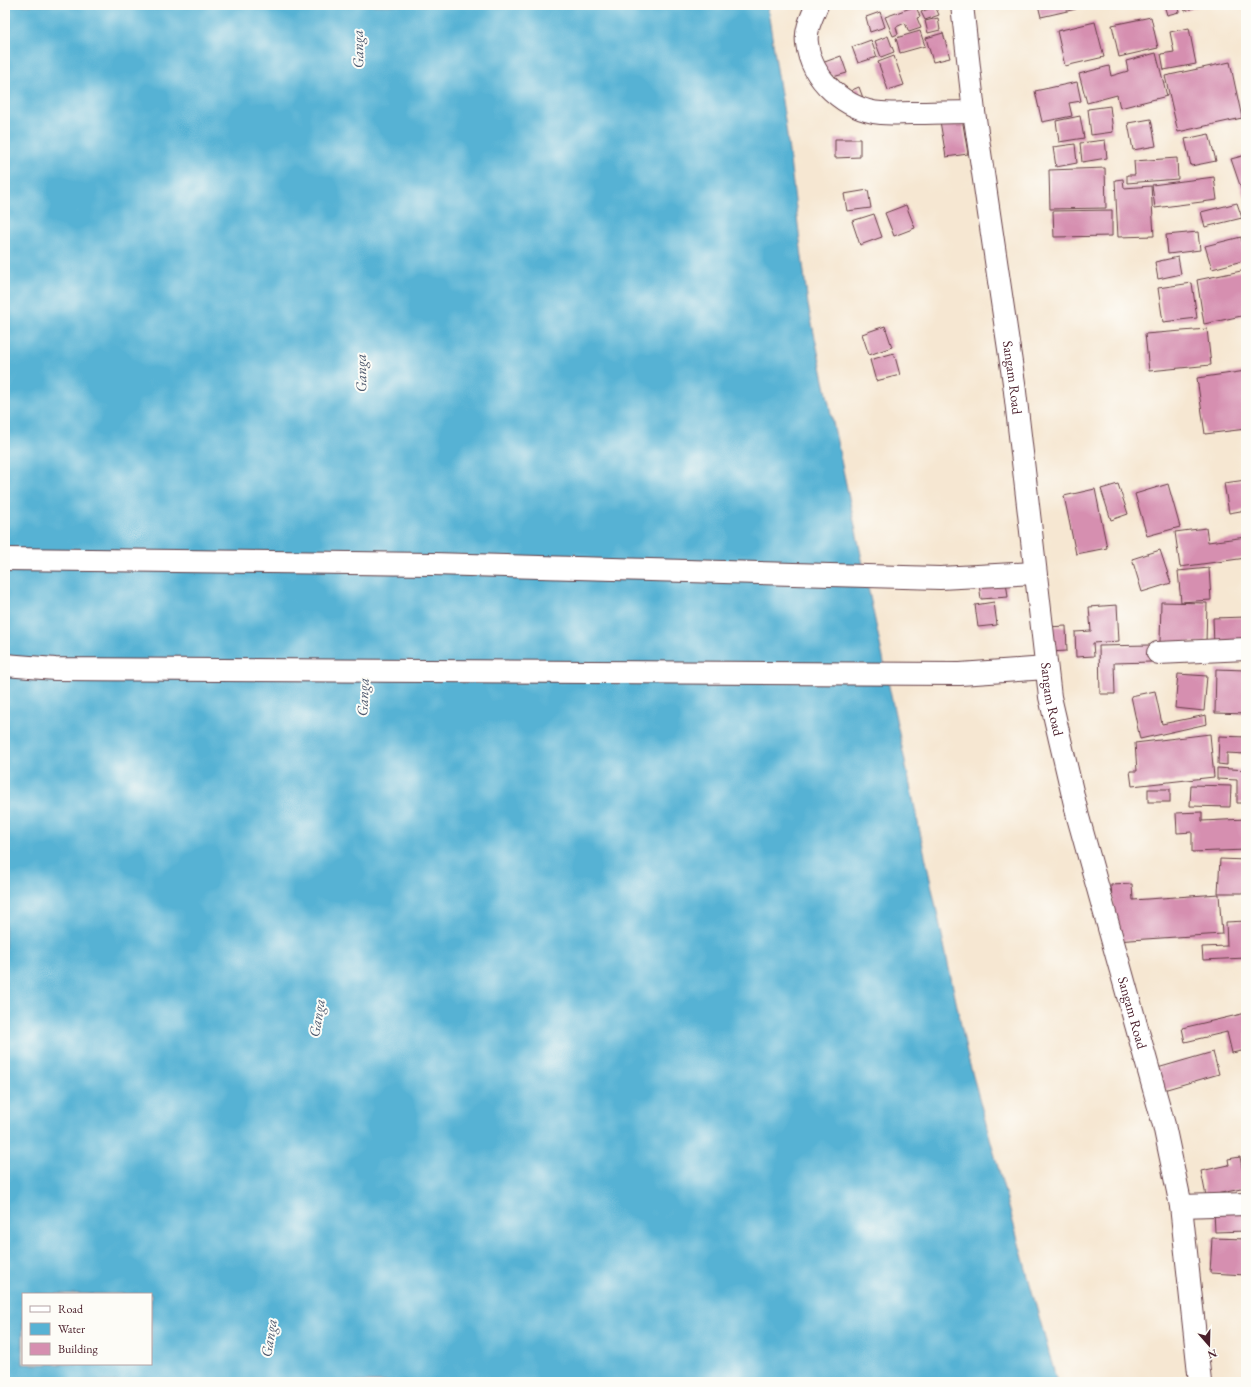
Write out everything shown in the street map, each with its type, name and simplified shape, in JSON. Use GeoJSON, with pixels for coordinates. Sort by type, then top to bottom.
{"type":"FeatureCollection","features":[{"type":"Feature","properties":{"kind":"street"},"geometry":{"type":"LineString","coordinates":[[817,5],[809,23],[806,42],[812,62],[823,82],[840,98],[861,108],[881,114],[974,112]]}},
{"type":"Feature","properties":{"kind":"street","name":"Sangam Road"},"geometry":{"type":"LineString","coordinates":[[962,5],[974,112],[1014,383],[1050,697],[1078,817],[1164,1125],[1181,1206],[1200,1382]]}},
{"type":"Feature","properties":{"kind":"street"},"geometry":{"type":"LineString","coordinates":[[5,559],[432,564],[940,578],[1035,573]]}},
{"type":"Feature","properties":{"kind":"street"},"geometry":{"type":"LineString","coordinates":[[1158,653],[1246,649]]}},
{"type":"Feature","properties":{"kind":"street"},"geometry":{"type":"LineString","coordinates":[[5,665],[63,669],[960,674],[1046,668]]}},
{"type":"Feature","properties":{"kind":"street"},"geometry":{"type":"LineString","coordinates":[[1181,1206],[1246,1204]]}},
{"type":"Feature","properties":{"kind":"water","name":"Ganga"},"geometry":{"type":"Polygon","coordinates":[[[5,5],[767,5],[785,120],[808,305],[968,1058],[1057,1382],[5,1382],[5,5]]]}},
{"type":"Feature","properties":{"kind":"building"},"geometry":{"type":"Polygon","coordinates":[[[1038,5],[1075,5],[1076,9],[1041,17],[1038,5]]]}},
{"type":"Feature","properties":{"kind":"building"},"geometry":{"type":"Polygon","coordinates":[[[1164,5],[1177,5],[1179,12],[1167,15],[1164,5]]]}},
{"type":"Feature","properties":{"kind":"building"},"geometry":{"type":"Polygon","coordinates":[[[1183,5],[1196,5],[1196,7],[1185,11],[1183,5]]]}},
{"type":"Feature","properties":{"kind":"building"},"geometry":{"type":"Polygon","coordinates":[[[916,6],[920,17],[917,18],[921,28],[909,32],[905,23],[896,27],[898,34],[893,36],[885,17],[916,6]]]}},
{"type":"Feature","properties":{"kind":"building"},"geometry":{"type":"Polygon","coordinates":[[[935,6],[939,15],[925,20],[921,12],[935,6]]]}},
{"type":"Feature","properties":{"kind":"building"},"geometry":{"type":"Polygon","coordinates":[[[880,12],[885,27],[870,32],[866,17],[880,12]]]}},
{"type":"Feature","properties":{"kind":"building"},"geometry":{"type":"Polygon","coordinates":[[[1151,17],[1158,48],[1119,57],[1112,25],[1151,17]]]}},
{"type":"Feature","properties":{"kind":"building"},"geometry":{"type":"Polygon","coordinates":[[[938,18],[940,30],[928,33],[925,21],[938,18]]]}},
{"type":"Feature","properties":{"kind":"building"},"geometry":{"type":"Polygon","coordinates":[[[1095,22],[1104,57],[1065,66],[1057,31],[1095,22]]]}},
{"type":"Feature","properties":{"kind":"building"},"geometry":{"type":"Polygon","coordinates":[[[1189,28],[1196,64],[1164,70],[1161,54],[1174,52],[1170,32],[1189,28]]]}},
{"type":"Feature","properties":{"kind":"building"},"geometry":{"type":"Polygon","coordinates":[[[920,31],[925,46],[900,53],[896,38],[920,31]]]}},
{"type":"Feature","properties":{"kind":"building"},"geometry":{"type":"Polygon","coordinates":[[[943,33],[950,58],[933,62],[926,38],[943,33]]]}},
{"type":"Feature","properties":{"kind":"building"},"geometry":{"type":"Polygon","coordinates":[[[888,36],[894,52],[881,57],[875,41],[888,36]]]}},
{"type":"Feature","properties":{"kind":"building"},"geometry":{"type":"Polygon","coordinates":[[[871,40],[877,57],[858,63],[852,47],[871,40]]]}},
{"type":"Feature","properties":{"kind":"building"},"geometry":{"type":"Polygon","coordinates":[[[1156,53],[1167,96],[1120,108],[1117,95],[1087,103],[1079,74],[1109,66],[1111,76],[1128,71],[1126,61],[1156,53]]]}},
{"type":"Feature","properties":{"kind":"building"},"geometry":{"type":"Polygon","coordinates":[[[841,56],[847,73],[833,77],[833,74],[827,77],[822,63],[841,56]]]}},
{"type":"Feature","properties":{"kind":"building"},"geometry":{"type":"Polygon","coordinates":[[[894,56],[904,85],[888,90],[878,62],[894,56]]]}},
{"type":"Feature","properties":{"kind":"building"},"geometry":{"type":"Polygon","coordinates":[[[1230,62],[1242,118],[1178,132],[1165,76],[1230,62]]]}},
{"type":"Feature","properties":{"kind":"building"},"geometry":{"type":"Polygon","coordinates":[[[1077,82],[1081,101],[1069,103],[1072,116],[1042,122],[1035,91],[1077,82]]]}},
{"type":"Feature","properties":{"kind":"building"},"geometry":{"type":"Polygon","coordinates":[[[859,87],[863,98],[856,101],[852,90],[859,87]]]}},
{"type":"Feature","properties":{"kind":"building"},"geometry":{"type":"Polygon","coordinates":[[[1110,106],[1113,132],[1091,135],[1088,109],[1110,106]]]}},
{"type":"Feature","properties":{"kind":"building"},"geometry":{"type":"Polygon","coordinates":[[[1080,116],[1084,138],[1059,142],[1056,121],[1080,116]]]}},
{"type":"Feature","properties":{"kind":"building"},"geometry":{"type":"Polygon","coordinates":[[[962,118],[968,154],[946,157],[940,121],[962,118]]]}},
{"type":"Feature","properties":{"kind":"building"},"geometry":{"type":"Polygon","coordinates":[[[1151,119],[1156,146],[1133,150],[1128,123],[1151,119]]]}},
{"type":"Feature","properties":{"kind":"building"},"geometry":{"type":"Polygon","coordinates":[[[1209,134],[1216,161],[1191,166],[1185,139],[1209,134]]]}},
{"type":"Feature","properties":{"kind":"building"},"geometry":{"type":"Polygon","coordinates":[[[835,139],[860,139],[860,157],[835,158],[835,139]]]}},
{"type":"Feature","properties":{"kind":"building"},"geometry":{"type":"Polygon","coordinates":[[[1105,140],[1107,158],[1082,162],[1080,143],[1105,140]]]}},
{"type":"Feature","properties":{"kind":"building"},"geometry":{"type":"Polygon","coordinates":[[[1075,144],[1077,163],[1056,167],[1053,147],[1075,144]]]}},
{"type":"Feature","properties":{"kind":"building"},"geometry":{"type":"Polygon","coordinates":[[[1246,155],[1246,197],[1244,197],[1231,159],[1246,155]]]}},
{"type":"Feature","properties":{"kind":"building"},"geometry":{"type":"Polygon","coordinates":[[[1177,158],[1178,179],[1127,183],[1127,175],[1135,175],[1134,161],[1177,158]]]}},
{"type":"Feature","properties":{"kind":"building"},"geometry":{"type":"Polygon","coordinates":[[[1105,168],[1106,208],[1050,209],[1049,170],[1105,168]]]}},
{"type":"Feature","properties":{"kind":"building"},"geometry":{"type":"Polygon","coordinates":[[[1214,177],[1217,200],[1155,208],[1152,185],[1214,177]]]}},
{"type":"Feature","properties":{"kind":"building"},"geometry":{"type":"Polygon","coordinates":[[[1123,179],[1124,188],[1151,186],[1154,236],[1118,237],[1115,180],[1123,179]]]}},
{"type":"Feature","properties":{"kind":"building"},"geometry":{"type":"Polygon","coordinates":[[[868,190],[871,208],[847,211],[844,194],[868,190]]]}},
{"type":"Feature","properties":{"kind":"building"},"geometry":{"type":"Polygon","coordinates":[[[1237,203],[1242,218],[1205,227],[1201,212],[1237,203]]]}},
{"type":"Feature","properties":{"kind":"building"},"geometry":{"type":"Polygon","coordinates":[[[906,205],[915,228],[894,236],[885,213],[906,205]]]}},
{"type":"Feature","properties":{"kind":"building"},"geometry":{"type":"Polygon","coordinates":[[[1112,210],[1112,236],[1054,237],[1053,211],[1112,210]]]}},
{"type":"Feature","properties":{"kind":"building"},"geometry":{"type":"Polygon","coordinates":[[[874,214],[882,237],[860,245],[852,221],[874,214]]]}},
{"type":"Feature","properties":{"kind":"building"},"geometry":{"type":"Polygon","coordinates":[[[1198,232],[1200,250],[1168,254],[1166,235],[1198,232]]]}},
{"type":"Feature","properties":{"kind":"building"},"geometry":{"type":"Polygon","coordinates":[[[1241,237],[1246,260],[1212,269],[1205,246],[1241,237]]]}},
{"type":"Feature","properties":{"kind":"building"},"geometry":{"type":"Polygon","coordinates":[[[1178,257],[1181,274],[1158,279],[1155,262],[1178,257]]]}},
{"type":"Feature","properties":{"kind":"building"},"geometry":{"type":"Polygon","coordinates":[[[1246,270],[1246,315],[1204,324],[1197,280],[1246,270]]]}},
{"type":"Feature","properties":{"kind":"building"},"geometry":{"type":"Polygon","coordinates":[[[1192,283],[1197,318],[1163,322],[1158,288],[1192,283]]]}},
{"type":"Feature","properties":{"kind":"building"},"geometry":{"type":"Polygon","coordinates":[[[885,326],[892,347],[869,355],[862,334],[885,326]]]}},
{"type":"Feature","properties":{"kind":"building"},"geometry":{"type":"Polygon","coordinates":[[[1207,329],[1211,365],[1149,371],[1145,334],[1207,329]]]}},
{"type":"Feature","properties":{"kind":"building"},"geometry":{"type":"Polygon","coordinates":[[[894,353],[900,375],[876,381],[870,360],[894,353]]]}},
{"type":"Feature","properties":{"kind":"building"},"geometry":{"type":"Polygon","coordinates":[[[1246,371],[1246,429],[1205,434],[1197,378],[1246,371]]]}},
{"type":"Feature","properties":{"kind":"building"},"geometry":{"type":"Polygon","coordinates":[[[1246,480],[1246,510],[1229,513],[1224,483],[1246,480]]]}},
{"type":"Feature","properties":{"kind":"building"},"geometry":{"type":"Polygon","coordinates":[[[1118,484],[1128,514],[1111,520],[1101,489],[1118,484]]]}},
{"type":"Feature","properties":{"kind":"building"},"geometry":{"type":"Polygon","coordinates":[[[1168,484],[1180,527],[1147,536],[1135,494],[1168,484]]]}},
{"type":"Feature","properties":{"kind":"building"},"geometry":{"type":"Polygon","coordinates":[[[1095,489],[1107,548],[1076,554],[1064,496],[1095,489]]]}},
{"type":"Feature","properties":{"kind":"building"},"geometry":{"type":"Polygon","coordinates":[[[1206,528],[1208,542],[1246,537],[1246,558],[1180,567],[1175,532],[1206,528]]]}},
{"type":"Feature","properties":{"kind":"building"},"geometry":{"type":"Polygon","coordinates":[[[1160,550],[1171,583],[1142,592],[1132,559],[1160,550]]]}},
{"type":"Feature","properties":{"kind":"building"},"geometry":{"type":"Polygon","coordinates":[[[1209,568],[1211,600],[1181,602],[1178,571],[1209,568]]]}},
{"type":"Feature","properties":{"kind":"building"},"geometry":{"type":"Polygon","coordinates":[[[1006,581],[1008,597],[981,599],[979,584],[1006,581]]]}},
{"type":"Feature","properties":{"kind":"building"},"geometry":{"type":"Polygon","coordinates":[[[994,602],[997,625],[978,627],[975,605],[994,602]]]}},
{"type":"Feature","properties":{"kind":"building"},"geometry":{"type":"Polygon","coordinates":[[[1161,602],[1207,603],[1206,643],[1160,642],[1161,602]]]}},
{"type":"Feature","properties":{"kind":"building"},"geometry":{"type":"Polygon","coordinates":[[[1117,605],[1119,641],[1093,643],[1094,656],[1076,657],[1075,632],[1091,631],[1089,607],[1117,605]]]}},
{"type":"Feature","properties":{"kind":"building"},"geometry":{"type":"Polygon","coordinates":[[[1246,617],[1246,645],[1214,646],[1213,618],[1246,617]]]}},
{"type":"Feature","properties":{"kind":"building"},"geometry":{"type":"Polygon","coordinates":[[[1066,626],[1067,651],[1048,652],[1047,627],[1066,626]]]}},
{"type":"Feature","properties":{"kind":"building"},"geometry":{"type":"Polygon","coordinates":[[[1150,645],[1151,662],[1114,663],[1115,694],[1100,694],[1099,646],[1150,645]]]}},
{"type":"Feature","properties":{"kind":"building"},"geometry":{"type":"Polygon","coordinates":[[[1216,669],[1246,670],[1246,714],[1215,713],[1216,669]]]}},
{"type":"Feature","properties":{"kind":"building"},"geometry":{"type":"Polygon","coordinates":[[[1178,674],[1207,676],[1204,711],[1175,708],[1178,674]]]}},
{"type":"Feature","properties":{"kind":"building"},"geometry":{"type":"Polygon","coordinates":[[[1155,691],[1162,724],[1206,715],[1207,724],[1140,739],[1131,696],[1155,691]]]}},
{"type":"Feature","properties":{"kind":"building"},"geometry":{"type":"Polygon","coordinates":[[[1210,734],[1214,777],[1132,786],[1130,771],[1137,771],[1135,743],[1210,734]]]}},
{"type":"Feature","properties":{"kind":"building"},"geometry":{"type":"Polygon","coordinates":[[[1219,736],[1246,737],[1246,754],[1227,753],[1227,765],[1218,764],[1219,736]]]}},
{"type":"Feature","properties":{"kind":"building"},"geometry":{"type":"Polygon","coordinates":[[[1217,768],[1246,770],[1246,803],[1237,803],[1237,780],[1217,779],[1217,768]]]}},
{"type":"Feature","properties":{"kind":"building"},"geometry":{"type":"Polygon","coordinates":[[[1191,785],[1231,786],[1230,807],[1190,806],[1191,785]]]}},
{"type":"Feature","properties":{"kind":"building"},"geometry":{"type":"Polygon","coordinates":[[[1148,789],[1170,789],[1170,802],[1148,802],[1148,789]]]}},
{"type":"Feature","properties":{"kind":"building"},"geometry":{"type":"Polygon","coordinates":[[[1202,812],[1202,821],[1246,819],[1246,850],[1192,852],[1192,832],[1177,833],[1176,813],[1202,812]]]}},
{"type":"Feature","properties":{"kind":"building"},"geometry":{"type":"Polygon","coordinates":[[[1220,859],[1246,860],[1246,893],[1218,893],[1220,859]]]}},
{"type":"Feature","properties":{"kind":"building"},"geometry":{"type":"Polygon","coordinates":[[[1132,884],[1133,900],[1219,894],[1222,934],[1115,941],[1111,885],[1132,884]]]}},
{"type":"Feature","properties":{"kind":"building"},"geometry":{"type":"Polygon","coordinates":[[[1246,921],[1246,958],[1203,960],[1202,947],[1227,946],[1226,922],[1246,921]]]}},
{"type":"Feature","properties":{"kind":"building"},"geometry":{"type":"Polygon","coordinates":[[[1246,1013],[1246,1050],[1232,1053],[1227,1032],[1185,1042],[1182,1028],[1246,1013]]]}},
{"type":"Feature","properties":{"kind":"building"},"geometry":{"type":"Polygon","coordinates":[[[1213,1052],[1219,1074],[1160,1091],[1154,1069],[1213,1052]]]}},
{"type":"Feature","properties":{"kind":"building"},"geometry":{"type":"Polygon","coordinates":[[[1240,1157],[1246,1188],[1206,1196],[1201,1171],[1229,1165],[1228,1159],[1240,1157]]]}},
{"type":"Feature","properties":{"kind":"building"},"geometry":{"type":"Polygon","coordinates":[[[1246,1209],[1246,1231],[1215,1232],[1214,1211],[1246,1209]]]}},
{"type":"Feature","properties":{"kind":"building"},"geometry":{"type":"Polygon","coordinates":[[[1212,1238],[1246,1239],[1246,1275],[1210,1273],[1212,1238]]]}}]}
